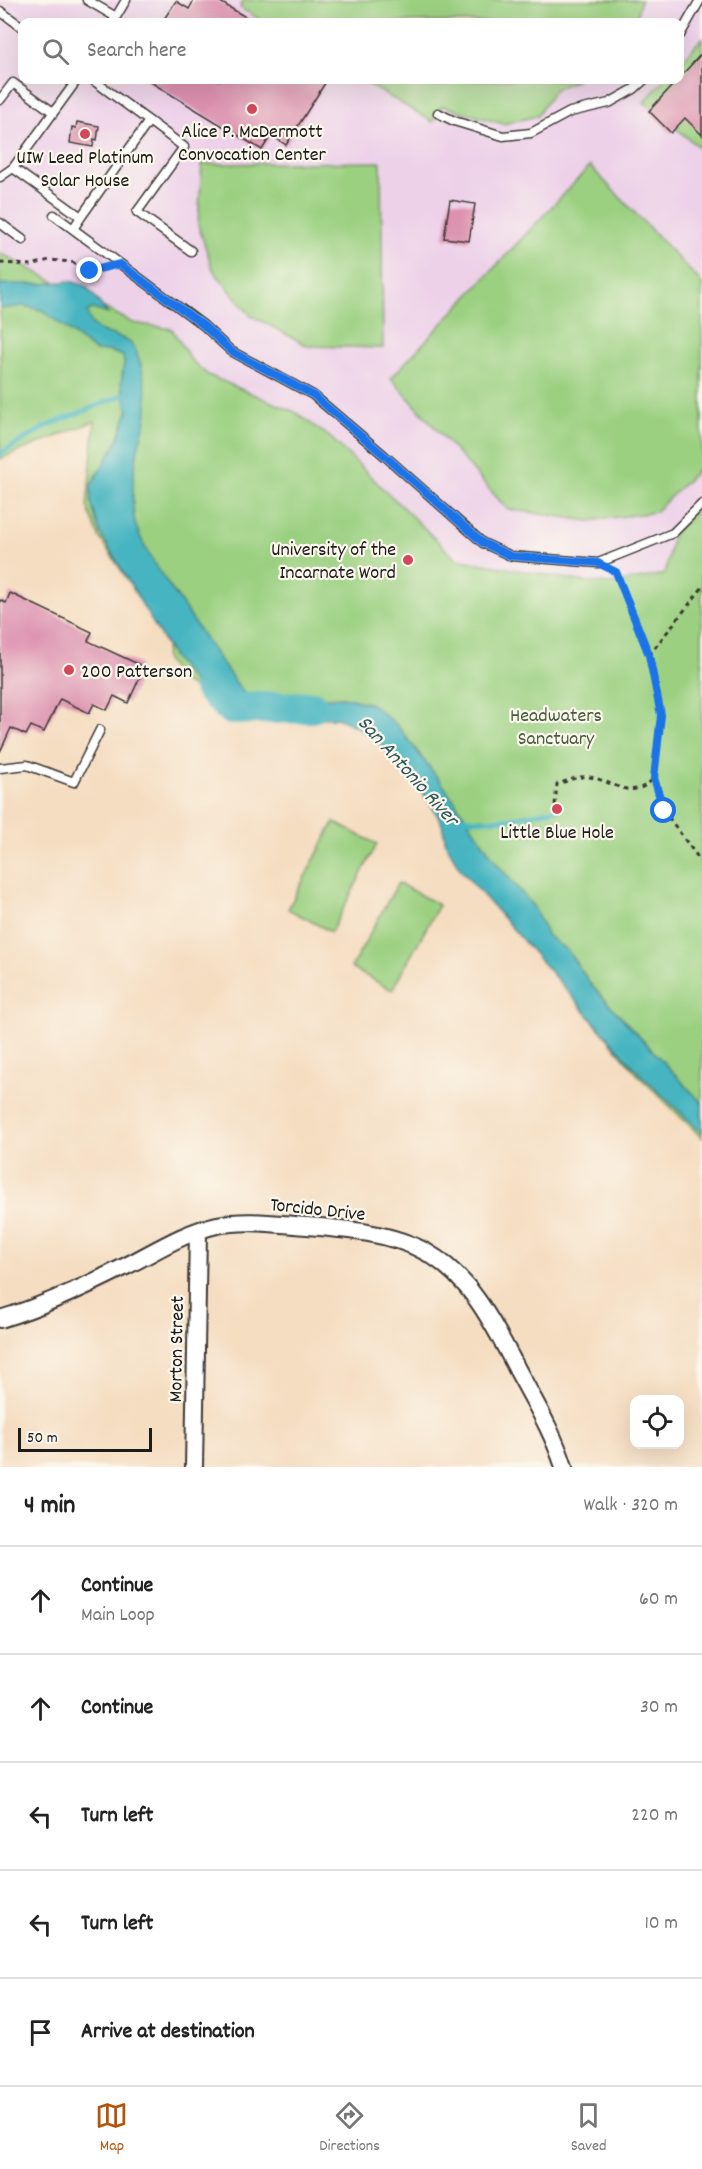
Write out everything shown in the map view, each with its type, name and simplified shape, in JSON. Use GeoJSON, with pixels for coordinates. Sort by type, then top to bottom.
{"type":"FeatureCollection","features":[{"type":"Feature","properties":{"kind":"street","name":"Torcido Drive"},"geometry":{"type":"LineString","coordinates":[[0,1319],[27,1311],[88,1286],[172,1243],[217,1225],[250,1222],[355,1230],[427,1252],[458,1277],[480,1302],[494,1324],[557,1445],[564,1467]]}},
{"type":"Feature","properties":{"kind":"street","name":"Morton Street"},"geometry":{"type":"LineString","coordinates":[[194,1467],[198,1232]]}},
{"type":"Feature","properties":{"kind":"lane"},"geometry":{"type":"LineString","coordinates":[[87,0],[112,18]]}},
{"type":"Feature","properties":{"kind":"lane"},"geometry":{"type":"LineString","coordinates":[[116,18],[126,0]]}},
{"type":"Feature","properties":{"kind":"lane"},"geometry":{"type":"LineString","coordinates":[[684,28],[700,0]]}},
{"type":"Feature","properties":{"kind":"lane"},"geometry":{"type":"LineString","coordinates":[[0,11],[18,24]]}},
{"type":"Feature","properties":{"kind":"lane"},"geometry":{"type":"LineString","coordinates":[[0,100],[13,83],[53,112]]}},
{"type":"Feature","properties":{"kind":"lane"},"geometry":{"type":"LineString","coordinates":[[1,174],[13,168],[73,84]]}},
{"type":"Feature","properties":{"kind":"lane"},"geometry":{"type":"LineString","coordinates":[[98,84],[184,147],[137,212],[191,251]]}},
{"type":"Feature","properties":{"kind":"lane"},"geometry":{"type":"LineString","coordinates":[[438,113],[454,121],[503,135],[531,133],[570,112],[609,103],[640,84]]}},
{"type":"Feature","properties":{"kind":"lane"},"geometry":{"type":"LineString","coordinates":[[73,229],[149,121]]}},
{"type":"Feature","properties":{"kind":"lane"},"geometry":{"type":"LineString","coordinates":[[13,168],[81,217]]}},
{"type":"Feature","properties":{"kind":"lane"},"geometry":{"type":"LineString","coordinates":[[54,215],[203,325],[231,351],[313,395],[483,543],[511,556],[598,563],[673,533],[702,504]]}},
{"type":"Feature","properties":{"kind":"lane"},"geometry":{"type":"LineString","coordinates":[[0,223],[22,240]]}},
{"type":"Feature","properties":{"kind":"lane"},"geometry":{"type":"LineString","coordinates":[[0,768],[27,765],[74,782],[100,730]]}},
{"type":"Feature","properties":{"kind":"path"},"geometry":{"type":"LineString","coordinates":[[0,263],[32,265],[49,260],[72,262],[90,271],[120,264]]}},
{"type":"Feature","properties":{"kind":"path"},"geometry":{"type":"LineString","coordinates":[[598,563],[616,572],[649,655],[661,715],[654,778],[664,811],[702,863]]}},
{"type":"Feature","properties":{"kind":"path"},"geometry":{"type":"LineString","coordinates":[[649,655],[702,588]]}},
{"type":"Feature","properties":{"kind":"path"},"geometry":{"type":"LineString","coordinates":[[555,805],[557,784],[582,777],[607,782],[625,791],[646,786],[654,778]]}},
{"type":"Feature","properties":{"kind":"shaded area","name":"University of the Incarnate Word"},"geometry":{"type":"Polygon","coordinates":[[[0,0],[702,0],[702,1138],[638,1075],[577,1002],[447,823],[371,732],[333,701],[303,692],[234,699],[182,681],[165,659],[167,639],[99,537],[87,506],[95,421],[0,459],[0,0]]]}},
{"type":"Feature","properties":{"kind":"green space"},"geometry":{"type":"Polygon","coordinates":[[[243,0],[641,0],[636,18],[257,18],[240,8],[243,0]]]}},
{"type":"Feature","properties":{"kind":"green space"},"geometry":{"type":"Polygon","coordinates":[[[702,38],[702,150],[644,102],[660,84],[684,84],[684,58],[702,38]]]}},
{"type":"Feature","properties":{"kind":"green space"},"geometry":{"type":"Polygon","coordinates":[[[368,84],[567,84],[555,89],[537,116],[503,124],[442,106],[433,122],[368,84]]]}},
{"type":"Feature","properties":{"kind":"green space"},"geometry":{"type":"Polygon","coordinates":[[[381,162],[383,348],[308,346],[250,315],[213,270],[198,225],[202,164],[381,162]]]}},
{"type":"Feature","properties":{"kind":"green space"},"geometry":{"type":"Polygon","coordinates":[[[590,166],[702,283],[702,466],[655,512],[589,521],[507,509],[391,378],[590,166]]]}},
{"type":"Feature","properties":{"kind":"green space","name":"Headwaters Sanctuary"},"geometry":{"type":"Polygon","coordinates":[[[0,253],[133,323],[172,329],[191,360],[208,375],[295,412],[331,438],[456,559],[585,582],[609,584],[665,574],[673,533],[702,504],[702,1138],[638,1075],[577,1002],[447,823],[371,732],[333,701],[303,692],[234,699],[209,697],[182,681],[165,659],[167,639],[99,537],[87,506],[95,421],[0,459],[0,253]]]}},
{"type":"Feature","properties":{"kind":"green space"},"geometry":{"type":"Polygon","coordinates":[[[334,822],[377,844],[331,932],[288,909],[334,822]]]}},
{"type":"Feature","properties":{"kind":"green space"},"geometry":{"type":"Polygon","coordinates":[[[398,883],[439,905],[392,990],[351,968],[398,883]]]}},
{"type":"Feature","properties":{"kind":"water"},"geometry":{"type":"Polygon","coordinates":[[[70,281],[86,286],[108,314],[93,309],[87,311],[95,327],[125,339],[136,351],[142,368],[147,410],[134,470],[135,522],[140,537],[156,566],[250,701],[230,720],[222,719],[173,657],[100,533],[91,503],[91,485],[117,442],[128,411],[121,384],[123,356],[109,351],[95,351],[42,310],[24,306],[0,309],[0,284],[70,281]]]}},
{"type":"Feature","properties":{"kind":"water"},"geometry":{"type":"Polygon","coordinates":[[[343,697],[371,704],[397,725],[447,790],[498,865],[533,906],[548,936],[568,951],[592,986],[702,1103],[702,1133],[640,1074],[461,870],[446,844],[442,824],[423,790],[391,752],[357,727],[337,718],[255,717],[278,701],[343,697]]]}},
{"type":"Feature","properties":{"kind":"building"},"geometry":{"type":"Polygon","coordinates":[[[194,0],[217,0],[247,18],[165,18],[176,1],[189,9],[194,0]]]}},
{"type":"Feature","properties":{"kind":"building"},"geometry":{"type":"Polygon","coordinates":[[[702,53],[702,135],[685,118],[671,133],[649,111],[674,84],[684,84],[684,73],[702,53]]]}},
{"type":"Feature","properties":{"kind":"building","name":"Alice P. McDermott Convocation Center"},"geometry":{"type":"Polygon","coordinates":[[[154,84],[324,84],[286,145],[271,135],[262,150],[154,84]]]}},
{"type":"Feature","properties":{"kind":"building","name":"UIW Leed Platinum Solar House"},"geometry":{"type":"Polygon","coordinates":[[[77,122],[99,126],[97,140],[94,139],[93,147],[70,143],[72,127],[76,128],[77,122]]]}},
{"type":"Feature","properties":{"kind":"building"},"geometry":{"type":"Polygon","coordinates":[[[450,200],[475,204],[469,241],[444,238],[450,200]]]}},
{"type":"Feature","properties":{"kind":"building","name":"200 Patterson"},"geometry":{"type":"Polygon","coordinates":[[[10,593],[92,632],[88,641],[140,665],[136,675],[140,677],[128,703],[114,696],[107,710],[94,704],[89,713],[60,699],[44,732],[31,726],[26,735],[11,728],[0,752],[0,600],[6,603],[10,593]]]}},
{"type":"Feature","properties":{"kind":"waterway"},"geometry":{"type":"LineString","coordinates":[[0,454],[47,426],[128,393]]}},
{"type":"Feature","properties":{"kind":"waterway","name":"San Antonio River"},"geometry":{"type":"LineString","coordinates":[[209,688],[231,709],[312,707]]}},
{"type":"Feature","properties":{"kind":"waterway"},"geometry":{"type":"LineString","coordinates":[[461,818],[497,820],[557,809]]}},
{"type":"Feature","properties":{"kind":"place","name":"Alice P. McDermott Convocation Center"},"geometry":{"type":"Point","coordinates":[252,109]}},
{"type":"Feature","properties":{"kind":"place","name":"UIW Leed Platinum Solar House"},"geometry":{"type":"Point","coordinates":[85,134]}},
{"type":"Feature","properties":{"kind":"place","name":"University of the Incarnate Word"},"geometry":{"type":"Point","coordinates":[408,560]}},
{"type":"Feature","properties":{"kind":"place","name":"200 Patterson"},"geometry":{"type":"Point","coordinates":[69,670]}},
{"type":"Feature","properties":{"kind":"place","name":"Little Blue Hole"},"geometry":{"type":"Point","coordinates":[557,809]}},
{"type":"Feature","properties":{"kind":"route"},"geometry":{"type":"LineString","coordinates":[[90,271],[120,264],[203,325],[231,351],[313,395],[483,543],[511,556],[598,563],[616,572],[649,655],[661,715],[654,778],[664,811]]}}]}
